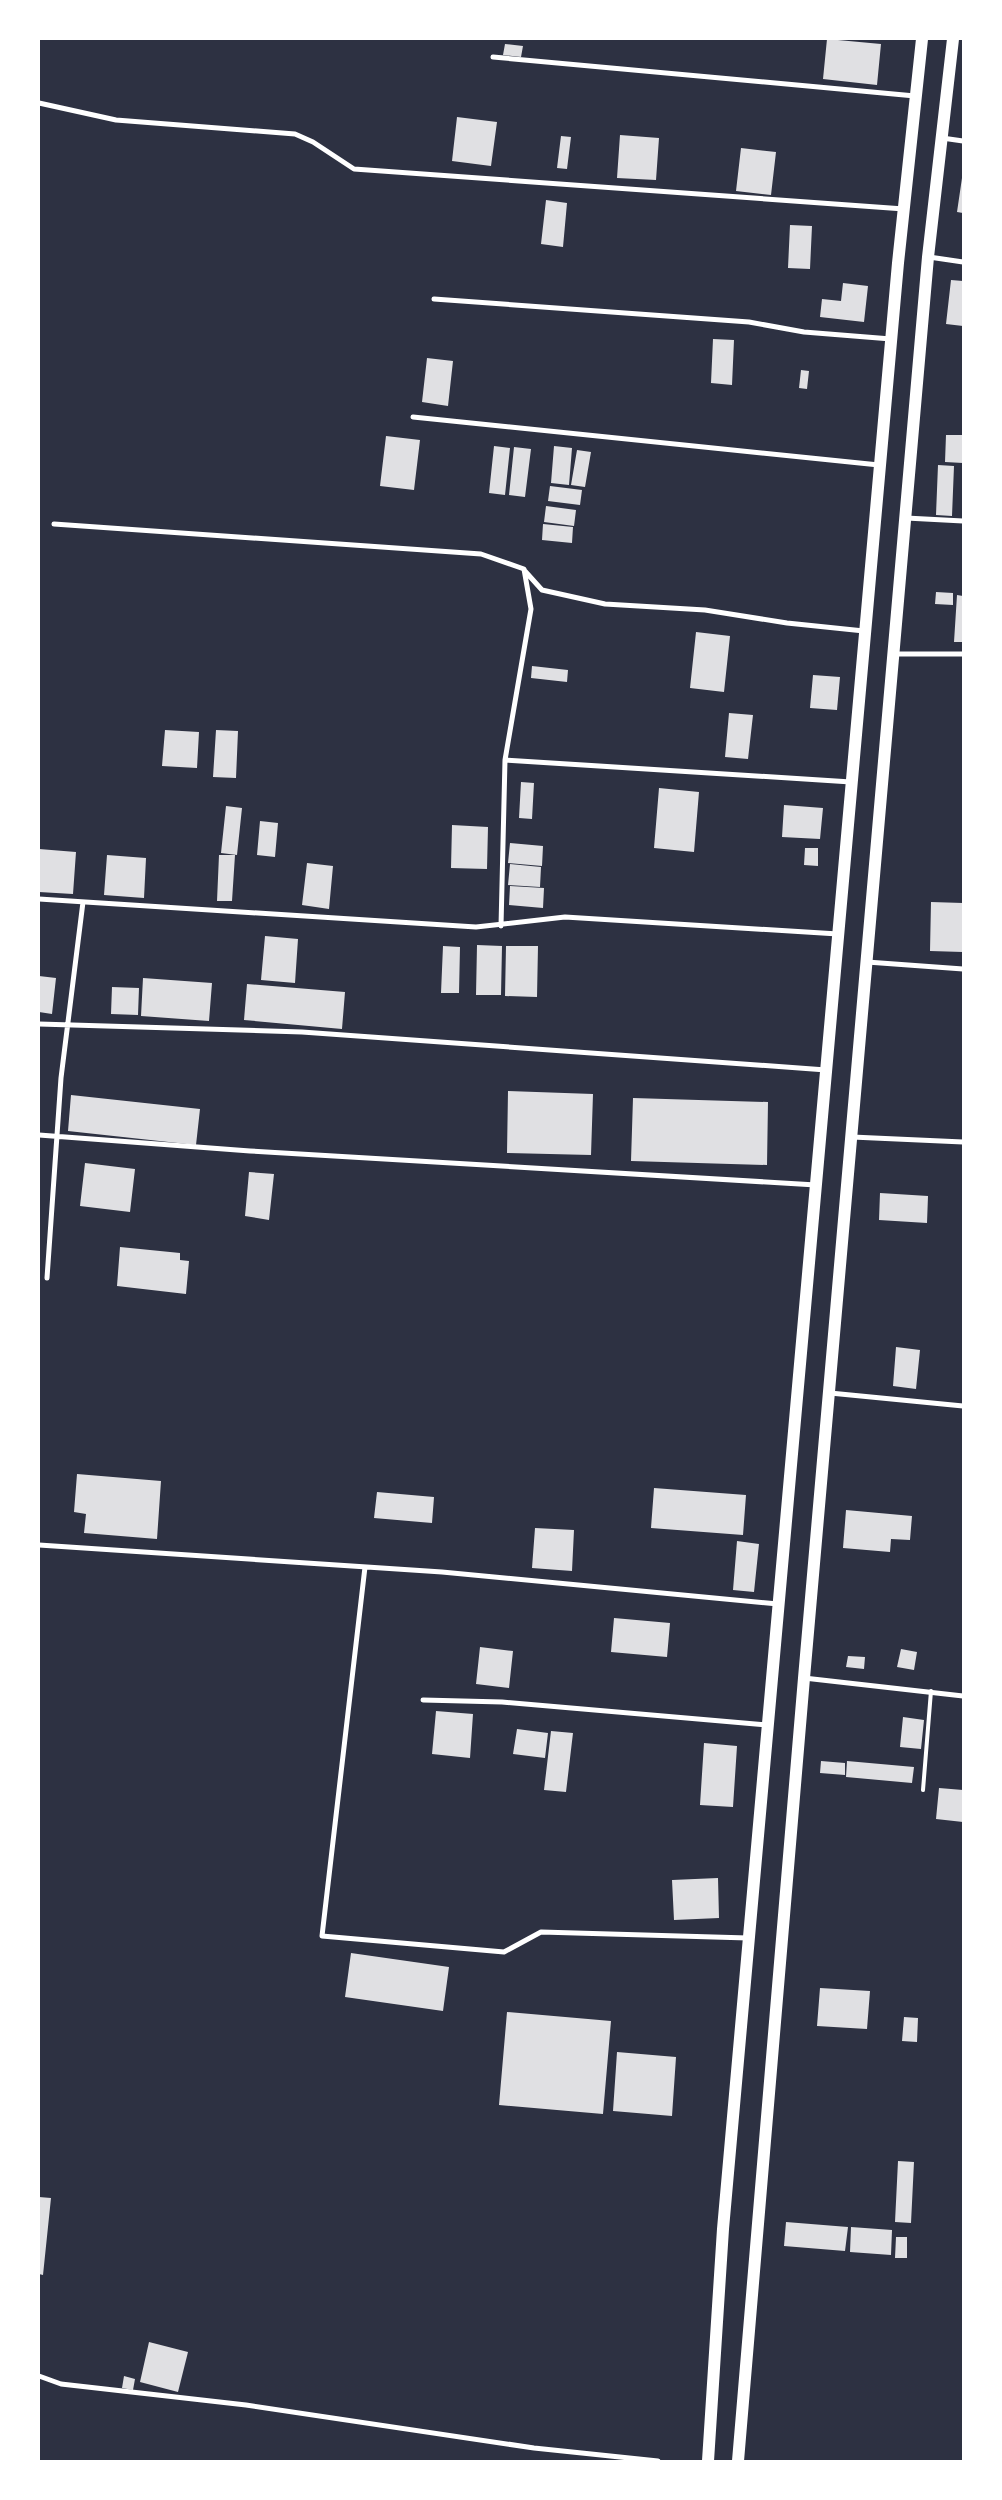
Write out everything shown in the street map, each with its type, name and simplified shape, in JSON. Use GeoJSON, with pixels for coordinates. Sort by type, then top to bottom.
{"type":"FeatureCollection","features":[{"type":"Feature","properties":{"kind":"main road"},"geometry":{"type":"LineString","coordinates":[[708,2461],[723,2229],[778,1604],[891,339],[922,39]]}},
{"type":"Feature","properties":{"kind":"main road"},"geometry":{"type":"LineString","coordinates":[[738,2461],[928,257],[953,39]]}},
{"type":"Feature","properties":{"kind":"street"},"geometry":{"type":"LineString","coordinates":[[493,57],[915,96]]}},
{"type":"Feature","properties":{"kind":"street"},"geometry":{"type":"LineString","coordinates":[[39,103],[116,120],[295,134],[313,142],[354,168],[904,209]]}},
{"type":"Feature","properties":{"kind":"street"},"geometry":{"type":"LineString","coordinates":[[942,138],[963,141]]}},
{"type":"Feature","properties":{"kind":"street"},"geometry":{"type":"LineString","coordinates":[[928,257],[963,262]]}},
{"type":"Feature","properties":{"kind":"street"},"geometry":{"type":"LineString","coordinates":[[434,299],[749,322],[804,332],[891,339]]}},
{"type":"Feature","properties":{"kind":"street"},"geometry":{"type":"LineString","coordinates":[[413,417],[880,465]]}},
{"type":"Feature","properties":{"kind":"street"},"geometry":{"type":"LineString","coordinates":[[905,518],[963,521]]}},
{"type":"Feature","properties":{"kind":"street"},"geometry":{"type":"LineString","coordinates":[[54,524],[481,554],[524,570],[542,590],[605,604],[705,610],[787,623],[865,631]]}},
{"type":"Feature","properties":{"kind":"street"},"geometry":{"type":"LineString","coordinates":[[501,926],[505,760],[531,610],[524,570]]}},
{"type":"Feature","properties":{"kind":"street"},"geometry":{"type":"LineString","coordinates":[[894,654],[963,654]]}},
{"type":"Feature","properties":{"kind":"street"},"geometry":{"type":"LineString","coordinates":[[505,760],[852,782]]}},
{"type":"Feature","properties":{"kind":"street"},"geometry":{"type":"LineString","coordinates":[[39,899],[476,927],[501,926],[565,917],[838,934]]}},
{"type":"Feature","properties":{"kind":"street"},"geometry":{"type":"LineString","coordinates":[[47,1278],[61,1078],[83,902]]}},
{"type":"Feature","properties":{"kind":"street"},"geometry":{"type":"LineString","coordinates":[[867,962],[963,969]]}},
{"type":"Feature","properties":{"kind":"street"},"geometry":{"type":"LineString","coordinates":[[39,1024],[302,1032],[826,1070]]}},
{"type":"Feature","properties":{"kind":"street"},"geometry":{"type":"LineString","coordinates":[[39,1135],[250,1152],[816,1186]]}},
{"type":"Feature","properties":{"kind":"street"},"geometry":{"type":"LineString","coordinates":[[852,1137],[963,1142]]}},
{"type":"Feature","properties":{"kind":"street"},"geometry":{"type":"LineString","coordinates":[[830,1393],[963,1406]]}},
{"type":"Feature","properties":{"kind":"street"},"geometry":{"type":"LineString","coordinates":[[39,1545],[365,1567],[778,1604]]}},
{"type":"Feature","properties":{"kind":"street"},"geometry":{"type":"LineString","coordinates":[[365,1567],[322,1936],[504,1952],[541,1932],[749,1938]]}},
{"type":"Feature","properties":{"kind":"street"},"geometry":{"type":"LineString","coordinates":[[804,1678],[963,1696]]}},
{"type":"Feature","properties":{"kind":"street"},"geometry":{"type":"LineString","coordinates":[[423,1700],[502,1702],[768,1725]]}},
{"type":"Feature","properties":{"kind":"street"},"geometry":{"type":"LineString","coordinates":[[39,2376],[61,2384],[246,2405],[534,2448],[658,2461]]}},
{"type":"Feature","properties":{"kind":"lane"},"geometry":{"type":"LineString","coordinates":[[923,1790],[931,1691]]}},
{"type":"Feature","properties":{"kind":"building"},"geometry":{"type":"Polygon","coordinates":[[[827,39],[881,44],[877,85],[823,79],[827,39]]]}},
{"type":"Feature","properties":{"kind":"building"},"geometry":{"type":"Polygon","coordinates":[[[505,44],[523,46],[521,57],[503,55],[505,44]]]}},
{"type":"Feature","properties":{"kind":"building"},"geometry":{"type":"Polygon","coordinates":[[[457,117],[497,122],[491,166],[452,161],[457,117]]]}},
{"type":"Feature","properties":{"kind":"building"},"geometry":{"type":"Polygon","coordinates":[[[620,135],[659,138],[656,180],[617,178],[620,135]]]}},
{"type":"Feature","properties":{"kind":"building"},"geometry":{"type":"Polygon","coordinates":[[[561,136],[571,137],[567,169],[557,168],[561,136]]]}},
{"type":"Feature","properties":{"kind":"building"},"geometry":{"type":"Polygon","coordinates":[[[741,148],[776,152],[771,195],[736,191],[741,148]]]}},
{"type":"Feature","properties":{"kind":"building"},"geometry":{"type":"Polygon","coordinates":[[[963,178],[963,213],[957,212],[963,178]]]}},
{"type":"Feature","properties":{"kind":"building"},"geometry":{"type":"Polygon","coordinates":[[[546,200],[567,203],[563,247],[541,244],[546,200]]]}},
{"type":"Feature","properties":{"kind":"building"},"geometry":{"type":"Polygon","coordinates":[[[790,225],[812,226],[810,269],[788,268],[790,225]]]}},
{"type":"Feature","properties":{"kind":"building"},"geometry":{"type":"Polygon","coordinates":[[[951,280],[963,281],[963,326],[946,324],[951,280]]]}},
{"type":"Feature","properties":{"kind":"building"},"geometry":{"type":"Polygon","coordinates":[[[843,283],[868,286],[864,322],[820,317],[822,299],[841,301],[843,283]]]}},
{"type":"Feature","properties":{"kind":"building"},"geometry":{"type":"Polygon","coordinates":[[[713,339],[734,340],[732,385],[711,383],[713,339]]]}},
{"type":"Feature","properties":{"kind":"building"},"geometry":{"type":"Polygon","coordinates":[[[427,358],[453,361],[448,406],[422,402],[427,358]]]}},
{"type":"Feature","properties":{"kind":"building"},"geometry":{"type":"Polygon","coordinates":[[[801,370],[809,371],[807,389],[799,388],[801,370]]]}},
{"type":"Feature","properties":{"kind":"building"},"geometry":{"type":"Polygon","coordinates":[[[946,435],[963,435],[963,463],[945,462],[946,435]]]}},
{"type":"Feature","properties":{"kind":"building"},"geometry":{"type":"Polygon","coordinates":[[[386,436],[420,440],[414,490],[380,486],[386,436]]]}},
{"type":"Feature","properties":{"kind":"building"},"geometry":{"type":"Polygon","coordinates":[[[494,446],[510,448],[505,495],[489,493],[494,446]]]}},
{"type":"Feature","properties":{"kind":"building"},"geometry":{"type":"Polygon","coordinates":[[[554,446],[572,448],[569,485],[551,483],[554,446]]]}},
{"type":"Feature","properties":{"kind":"building"},"geometry":{"type":"Polygon","coordinates":[[[514,447],[531,449],[525,497],[509,495],[514,447]]]}},
{"type":"Feature","properties":{"kind":"building"},"geometry":{"type":"Polygon","coordinates":[[[577,450],[591,452],[585,487],[571,485],[577,450]]]}},
{"type":"Feature","properties":{"kind":"building"},"geometry":{"type":"Polygon","coordinates":[[[938,465],[954,466],[952,516],[936,515],[938,465]]]}},
{"type":"Feature","properties":{"kind":"building"},"geometry":{"type":"Polygon","coordinates":[[[550,486],[582,490],[580,505],[548,501],[550,486]]]}},
{"type":"Feature","properties":{"kind":"building"},"geometry":{"type":"Polygon","coordinates":[[[546,506],[576,510],[574,526],[544,522],[546,506]]]}},
{"type":"Feature","properties":{"kind":"building"},"geometry":{"type":"Polygon","coordinates":[[[543,524],[573,527],[572,543],[542,540],[543,524]]]}},
{"type":"Feature","properties":{"kind":"building"},"geometry":{"type":"Polygon","coordinates":[[[936,592],[953,593],[953,605],[935,604],[936,592]]]}},
{"type":"Feature","properties":{"kind":"building"},"geometry":{"type":"Polygon","coordinates":[[[957,595],[963,596],[963,642],[954,642],[957,595]]]}},
{"type":"Feature","properties":{"kind":"building"},"geometry":{"type":"Polygon","coordinates":[[[696,632],[730,636],[724,692],[690,688],[696,632]]]}},
{"type":"Feature","properties":{"kind":"building"},"geometry":{"type":"Polygon","coordinates":[[[532,666],[568,670],[567,682],[531,678],[532,666]]]}},
{"type":"Feature","properties":{"kind":"building"},"geometry":{"type":"Polygon","coordinates":[[[813,675],[840,677],[837,710],[810,708],[813,675]]]}},
{"type":"Feature","properties":{"kind":"building"},"geometry":{"type":"Polygon","coordinates":[[[729,713],[753,715],[748,759],[725,757],[729,713]]]}},
{"type":"Feature","properties":{"kind":"building"},"geometry":{"type":"Polygon","coordinates":[[[165,730],[199,732],[197,768],[162,766],[165,730]]]}},
{"type":"Feature","properties":{"kind":"building"},"geometry":{"type":"Polygon","coordinates":[[[216,730],[238,731],[236,778],[213,777],[216,730]]]}},
{"type":"Feature","properties":{"kind":"building"},"geometry":{"type":"Polygon","coordinates":[[[521,782],[534,783],[532,819],[519,818],[521,782]]]}},
{"type":"Feature","properties":{"kind":"building"},"geometry":{"type":"Polygon","coordinates":[[[659,788],[699,792],[694,852],[654,848],[659,788]]]}},
{"type":"Feature","properties":{"kind":"building"},"geometry":{"type":"Polygon","coordinates":[[[784,805],[823,808],[820,839],[782,837],[784,805]]]}},
{"type":"Feature","properties":{"kind":"building"},"geometry":{"type":"Polygon","coordinates":[[[226,806],[242,808],[237,855],[221,853],[226,806]]]}},
{"type":"Feature","properties":{"kind":"building"},"geometry":{"type":"Polygon","coordinates":[[[260,821],[278,823],[275,857],[257,855],[260,821]]]}},
{"type":"Feature","properties":{"kind":"building"},"geometry":{"type":"Polygon","coordinates":[[[452,825],[488,827],[487,869],[451,868],[452,825]]]}},
{"type":"Feature","properties":{"kind":"building"},"geometry":{"type":"Polygon","coordinates":[[[510,843],[543,846],[542,866],[508,863],[510,843]]]}},
{"type":"Feature","properties":{"kind":"building"},"geometry":{"type":"Polygon","coordinates":[[[805,848],[818,848],[818,866],[804,865],[805,848]]]}},
{"type":"Feature","properties":{"kind":"building"},"geometry":{"type":"Polygon","coordinates":[[[39,849],[76,852],[73,894],[39,892],[39,849]]]}},
{"type":"Feature","properties":{"kind":"building"},"geometry":{"type":"Polygon","coordinates":[[[107,855],[146,858],[144,898],[104,895],[107,855]]]}},
{"type":"Feature","properties":{"kind":"building"},"geometry":{"type":"Polygon","coordinates":[[[219,855],[235,855],[232,901],[217,901],[219,855]]]}},
{"type":"Feature","properties":{"kind":"building"},"geometry":{"type":"Polygon","coordinates":[[[307,863],[333,866],[329,909],[302,905],[307,863]]]}},
{"type":"Feature","properties":{"kind":"building"},"geometry":{"type":"Polygon","coordinates":[[[510,864],[541,867],[540,887],[508,885],[510,864]]]}},
{"type":"Feature","properties":{"kind":"building"},"geometry":{"type":"Polygon","coordinates":[[[510,886],[544,888],[543,908],[509,905],[510,886]]]}},
{"type":"Feature","properties":{"kind":"building"},"geometry":{"type":"Polygon","coordinates":[[[931,902],[963,903],[963,952],[930,951],[931,902]]]}},
{"type":"Feature","properties":{"kind":"building"},"geometry":{"type":"Polygon","coordinates":[[[265,936],[298,939],[295,983],[261,980],[265,936]]]}},
{"type":"Feature","properties":{"kind":"building"},"geometry":{"type":"Polygon","coordinates":[[[477,945],[502,946],[501,995],[476,995],[477,945]]]}},
{"type":"Feature","properties":{"kind":"building"},"geometry":{"type":"Polygon","coordinates":[[[443,946],[460,947],[459,993],[441,993],[443,946]]]}},
{"type":"Feature","properties":{"kind":"building"},"geometry":{"type":"Polygon","coordinates":[[[506,946],[538,946],[537,997],[505,996],[506,946]]]}},
{"type":"Feature","properties":{"kind":"building"},"geometry":{"type":"Polygon","coordinates":[[[39,976],[56,978],[52,1014],[39,1012],[39,976]]]}},
{"type":"Feature","properties":{"kind":"building"},"geometry":{"type":"Polygon","coordinates":[[[143,978],[212,983],[209,1021],[141,1016],[143,978]]]}},
{"type":"Feature","properties":{"kind":"building"},"geometry":{"type":"Polygon","coordinates":[[[247,984],[345,992],[342,1029],[244,1020],[247,984]]]}},
{"type":"Feature","properties":{"kind":"building"},"geometry":{"type":"Polygon","coordinates":[[[112,987],[139,988],[138,1015],[111,1014],[112,987]]]}},
{"type":"Feature","properties":{"kind":"building"},"geometry":{"type":"Polygon","coordinates":[[[508,1091],[593,1094],[591,1155],[507,1153],[508,1091]]]}},
{"type":"Feature","properties":{"kind":"building"},"geometry":{"type":"Polygon","coordinates":[[[71,1095],[200,1109],[196,1145],[68,1131],[71,1095]]]}},
{"type":"Feature","properties":{"kind":"building"},"geometry":{"type":"Polygon","coordinates":[[[633,1098],[768,1102],[767,1165],[631,1161],[633,1098]]]}},
{"type":"Feature","properties":{"kind":"building"},"geometry":{"type":"Polygon","coordinates":[[[85,1163],[135,1169],[130,1212],[80,1206],[85,1163]]]}},
{"type":"Feature","properties":{"kind":"building"},"geometry":{"type":"Polygon","coordinates":[[[249,1172],[274,1174],[269,1220],[245,1216],[249,1172]]]}},
{"type":"Feature","properties":{"kind":"building"},"geometry":{"type":"Polygon","coordinates":[[[880,1193],[928,1196],[927,1223],[879,1220],[880,1193]]]}},
{"type":"Feature","properties":{"kind":"building"},"geometry":{"type":"Polygon","coordinates":[[[120,1247],[180,1253],[180,1260],[189,1261],[186,1294],[117,1286],[120,1247]]]}},
{"type":"Feature","properties":{"kind":"building"},"geometry":{"type":"Polygon","coordinates":[[[896,1347],[920,1350],[916,1389],[893,1386],[896,1347]]]}},
{"type":"Feature","properties":{"kind":"building"},"geometry":{"type":"Polygon","coordinates":[[[77,1474],[161,1481],[157,1539],[84,1533],[86,1514],[74,1512],[77,1474]]]}},
{"type":"Feature","properties":{"kind":"building"},"geometry":{"type":"Polygon","coordinates":[[[654,1488],[746,1495],[743,1535],[651,1528],[654,1488]]]}},
{"type":"Feature","properties":{"kind":"building"},"geometry":{"type":"Polygon","coordinates":[[[377,1492],[434,1497],[432,1523],[374,1518],[377,1492]]]}},
{"type":"Feature","properties":{"kind":"building"},"geometry":{"type":"Polygon","coordinates":[[[846,1510],[912,1516],[910,1540],[891,1539],[890,1552],[843,1548],[846,1510]]]}},
{"type":"Feature","properties":{"kind":"building"},"geometry":{"type":"Polygon","coordinates":[[[535,1528],[574,1530],[572,1571],[532,1568],[535,1528]]]}},
{"type":"Feature","properties":{"kind":"building"},"geometry":{"type":"Polygon","coordinates":[[[737,1541],[759,1544],[754,1592],[733,1590],[737,1541]]]}},
{"type":"Feature","properties":{"kind":"building"},"geometry":{"type":"Polygon","coordinates":[[[614,1618],[670,1623],[667,1657],[611,1652],[614,1618]]]}},
{"type":"Feature","properties":{"kind":"building"},"geometry":{"type":"Polygon","coordinates":[[[480,1647],[513,1651],[509,1688],[476,1684],[480,1647]]]}},
{"type":"Feature","properties":{"kind":"building"},"geometry":{"type":"Polygon","coordinates":[[[901,1649],[917,1652],[914,1670],[897,1667],[901,1649]]]}},
{"type":"Feature","properties":{"kind":"building"},"geometry":{"type":"Polygon","coordinates":[[[848,1656],[865,1657],[864,1669],[846,1667],[848,1656]]]}},
{"type":"Feature","properties":{"kind":"building"},"geometry":{"type":"Polygon","coordinates":[[[436,1711],[473,1714],[470,1758],[432,1754],[436,1711]]]}},
{"type":"Feature","properties":{"kind":"building"},"geometry":{"type":"Polygon","coordinates":[[[903,1717],[924,1720],[921,1749],[900,1747],[903,1717]]]}},
{"type":"Feature","properties":{"kind":"building"},"geometry":{"type":"Polygon","coordinates":[[[517,1729],[548,1733],[545,1758],[513,1754],[517,1729]]]}},
{"type":"Feature","properties":{"kind":"building"},"geometry":{"type":"Polygon","coordinates":[[[551,1731],[573,1733],[566,1792],[544,1790],[551,1731]]]}},
{"type":"Feature","properties":{"kind":"building"},"geometry":{"type":"Polygon","coordinates":[[[704,1743],[737,1746],[733,1807],[700,1805],[704,1743]]]}},
{"type":"Feature","properties":{"kind":"building"},"geometry":{"type":"Polygon","coordinates":[[[821,1761],[845,1763],[845,1775],[820,1773],[821,1761]]]}},
{"type":"Feature","properties":{"kind":"building"},"geometry":{"type":"Polygon","coordinates":[[[847,1761],[914,1767],[912,1783],[846,1777],[847,1761]]]}},
{"type":"Feature","properties":{"kind":"building"},"geometry":{"type":"Polygon","coordinates":[[[939,1788],[963,1790],[963,1822],[936,1819],[939,1788]]]}},
{"type":"Feature","properties":{"kind":"building"},"geometry":{"type":"Polygon","coordinates":[[[718,1878],[719,1918],[674,1920],[672,1880],[718,1878]]]}},
{"type":"Feature","properties":{"kind":"building"},"geometry":{"type":"Polygon","coordinates":[[[351,1953],[449,1967],[443,2011],[345,1997],[351,1953]]]}},
{"type":"Feature","properties":{"kind":"building"},"geometry":{"type":"Polygon","coordinates":[[[820,1988],[870,1991],[867,2029],[817,2026],[820,1988]]]}},
{"type":"Feature","properties":{"kind":"building"},"geometry":{"type":"Polygon","coordinates":[[[507,2012],[611,2021],[603,2114],[499,2105],[507,2012]]]}},
{"type":"Feature","properties":{"kind":"building"},"geometry":{"type":"Polygon","coordinates":[[[904,2017],[918,2018],[917,2042],[902,2041],[904,2017]]]}},
{"type":"Feature","properties":{"kind":"building"},"geometry":{"type":"Polygon","coordinates":[[[617,2052],[676,2057],[672,2116],[613,2111],[617,2052]]]}},
{"type":"Feature","properties":{"kind":"building"},"geometry":{"type":"Polygon","coordinates":[[[898,2161],[914,2162],[911,2223],[895,2222],[898,2161]]]}},
{"type":"Feature","properties":{"kind":"building"},"geometry":{"type":"Polygon","coordinates":[[[39,2197],[51,2198],[43,2275],[39,2274],[39,2197]]]}},
{"type":"Feature","properties":{"kind":"building"},"geometry":{"type":"Polygon","coordinates":[[[786,2222],[848,2227],[845,2251],[784,2246],[786,2222]]]}},
{"type":"Feature","properties":{"kind":"building"},"geometry":{"type":"Polygon","coordinates":[[[851,2227],[892,2230],[891,2255],[850,2252],[851,2227]]]}},
{"type":"Feature","properties":{"kind":"building"},"geometry":{"type":"Polygon","coordinates":[[[896,2237],[907,2237],[907,2258],[895,2258],[896,2237]]]}},
{"type":"Feature","properties":{"kind":"building"},"geometry":{"type":"Polygon","coordinates":[[[149,2342],[188,2352],[178,2392],[140,2382],[149,2342]]]}},
{"type":"Feature","properties":{"kind":"building"},"geometry":{"type":"Polygon","coordinates":[[[124,2376],[135,2379],[133,2390],[122,2388],[124,2376]]]}}]}
